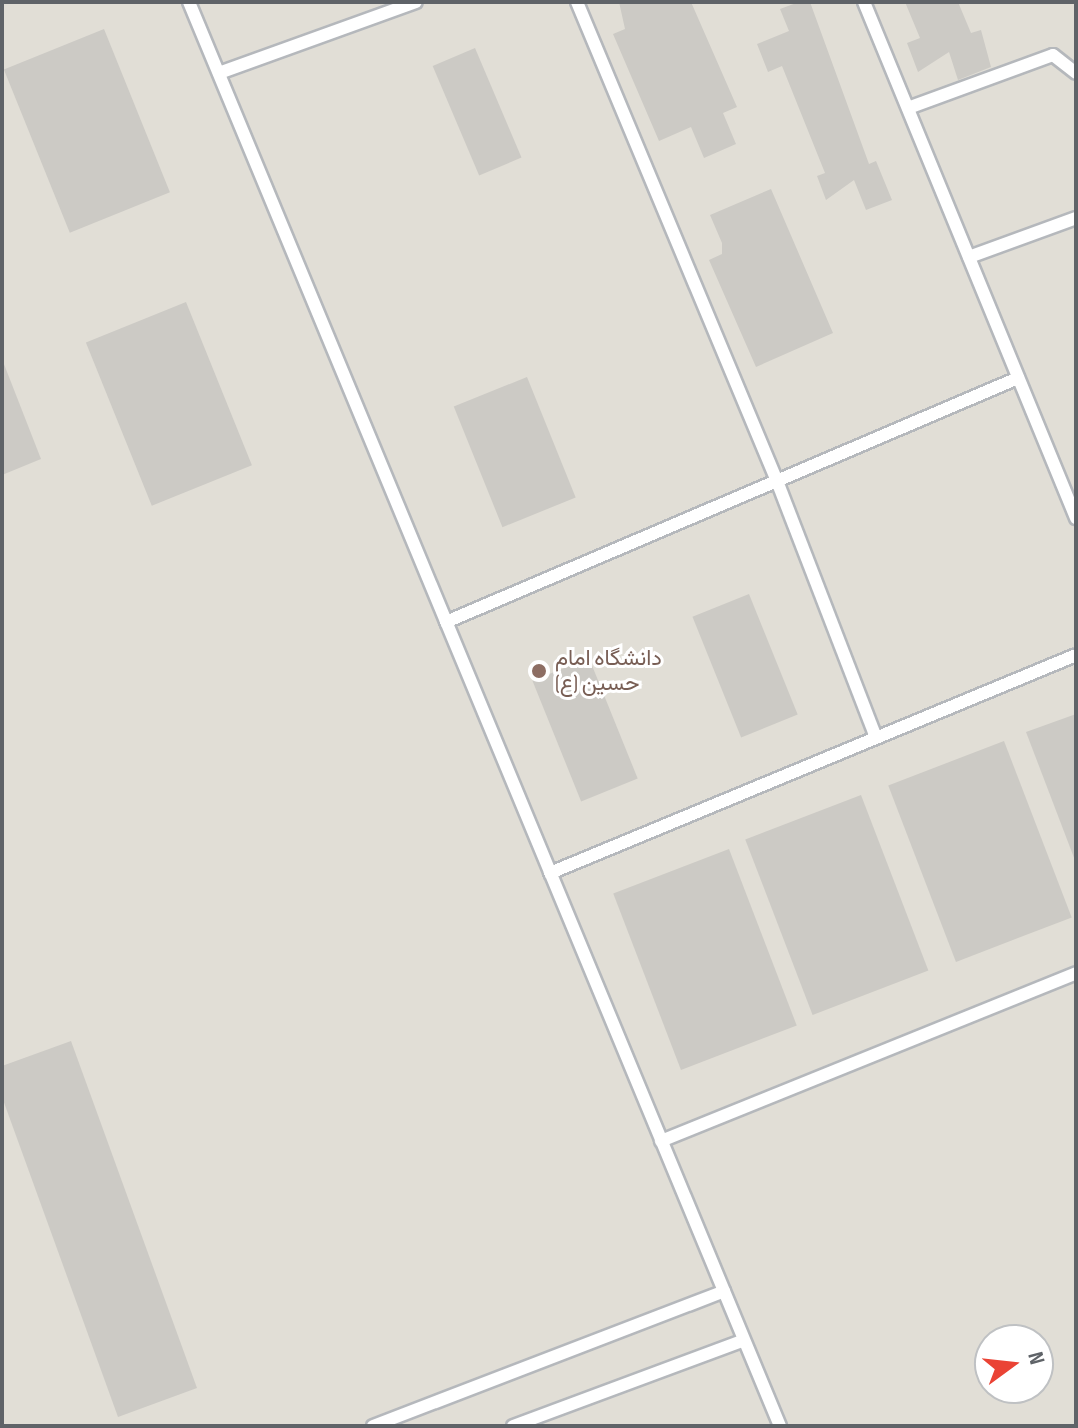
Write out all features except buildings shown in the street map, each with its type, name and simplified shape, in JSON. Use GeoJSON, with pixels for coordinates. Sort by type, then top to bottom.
{"type":"FeatureCollection","features":[{"type":"Feature","properties":{"kind":"lane"},"geometry":{"type":"LineString","coordinates":[[189,2],[780,1426]]}},
{"type":"Feature","properties":{"kind":"lane"},"geometry":{"type":"LineString","coordinates":[[219,73],[416,2]]}},
{"type":"Feature","properties":{"kind":"lane"},"geometry":{"type":"LineString","coordinates":[[577,2],[777,481],[876,738]]}},
{"type":"Feature","properties":{"kind":"lane"},"geometry":{"type":"LineString","coordinates":[[864,2],[1076,518]]}},
{"type":"Feature","properties":{"kind":"lane"},"geometry":{"type":"LineString","coordinates":[[908,108],[1053,55],[1076,73]]}},
{"type":"Feature","properties":{"kind":"lane"},"geometry":{"type":"LineString","coordinates":[[969,257],[1076,218]]}},
{"type":"Feature","properties":{"kind":"lane"},"geometry":{"type":"LineString","coordinates":[[446,622],[1018,378]]}},
{"type":"Feature","properties":{"kind":"lane"},"geometry":{"type":"LineString","coordinates":[[550,873],[1076,655]]}},
{"type":"Feature","properties":{"kind":"lane"},"geometry":{"type":"LineString","coordinates":[[661,1141],[1076,973]]}},
{"type":"Feature","properties":{"kind":"lane"},"geometry":{"type":"LineString","coordinates":[[373,1426],[724,1291]]}},
{"type":"Feature","properties":{"kind":"lane"},"geometry":{"type":"LineString","coordinates":[[513,1426],[744,1340]]}},
{"type":"Feature","properties":{"kind":"shaded area","name":"دانشگاه امام حسین (ع)"},"geometry":{"type":"Polygon","coordinates":[[[2,2],[1076,2],[1076,1426],[2,1426],[2,2]]]}},
{"type":"Feature","properties":{"kind":"place","name":"دانشگاه امام حسین (ع)"},"geometry":{"type":"Point","coordinates":[539,671]}}]}
